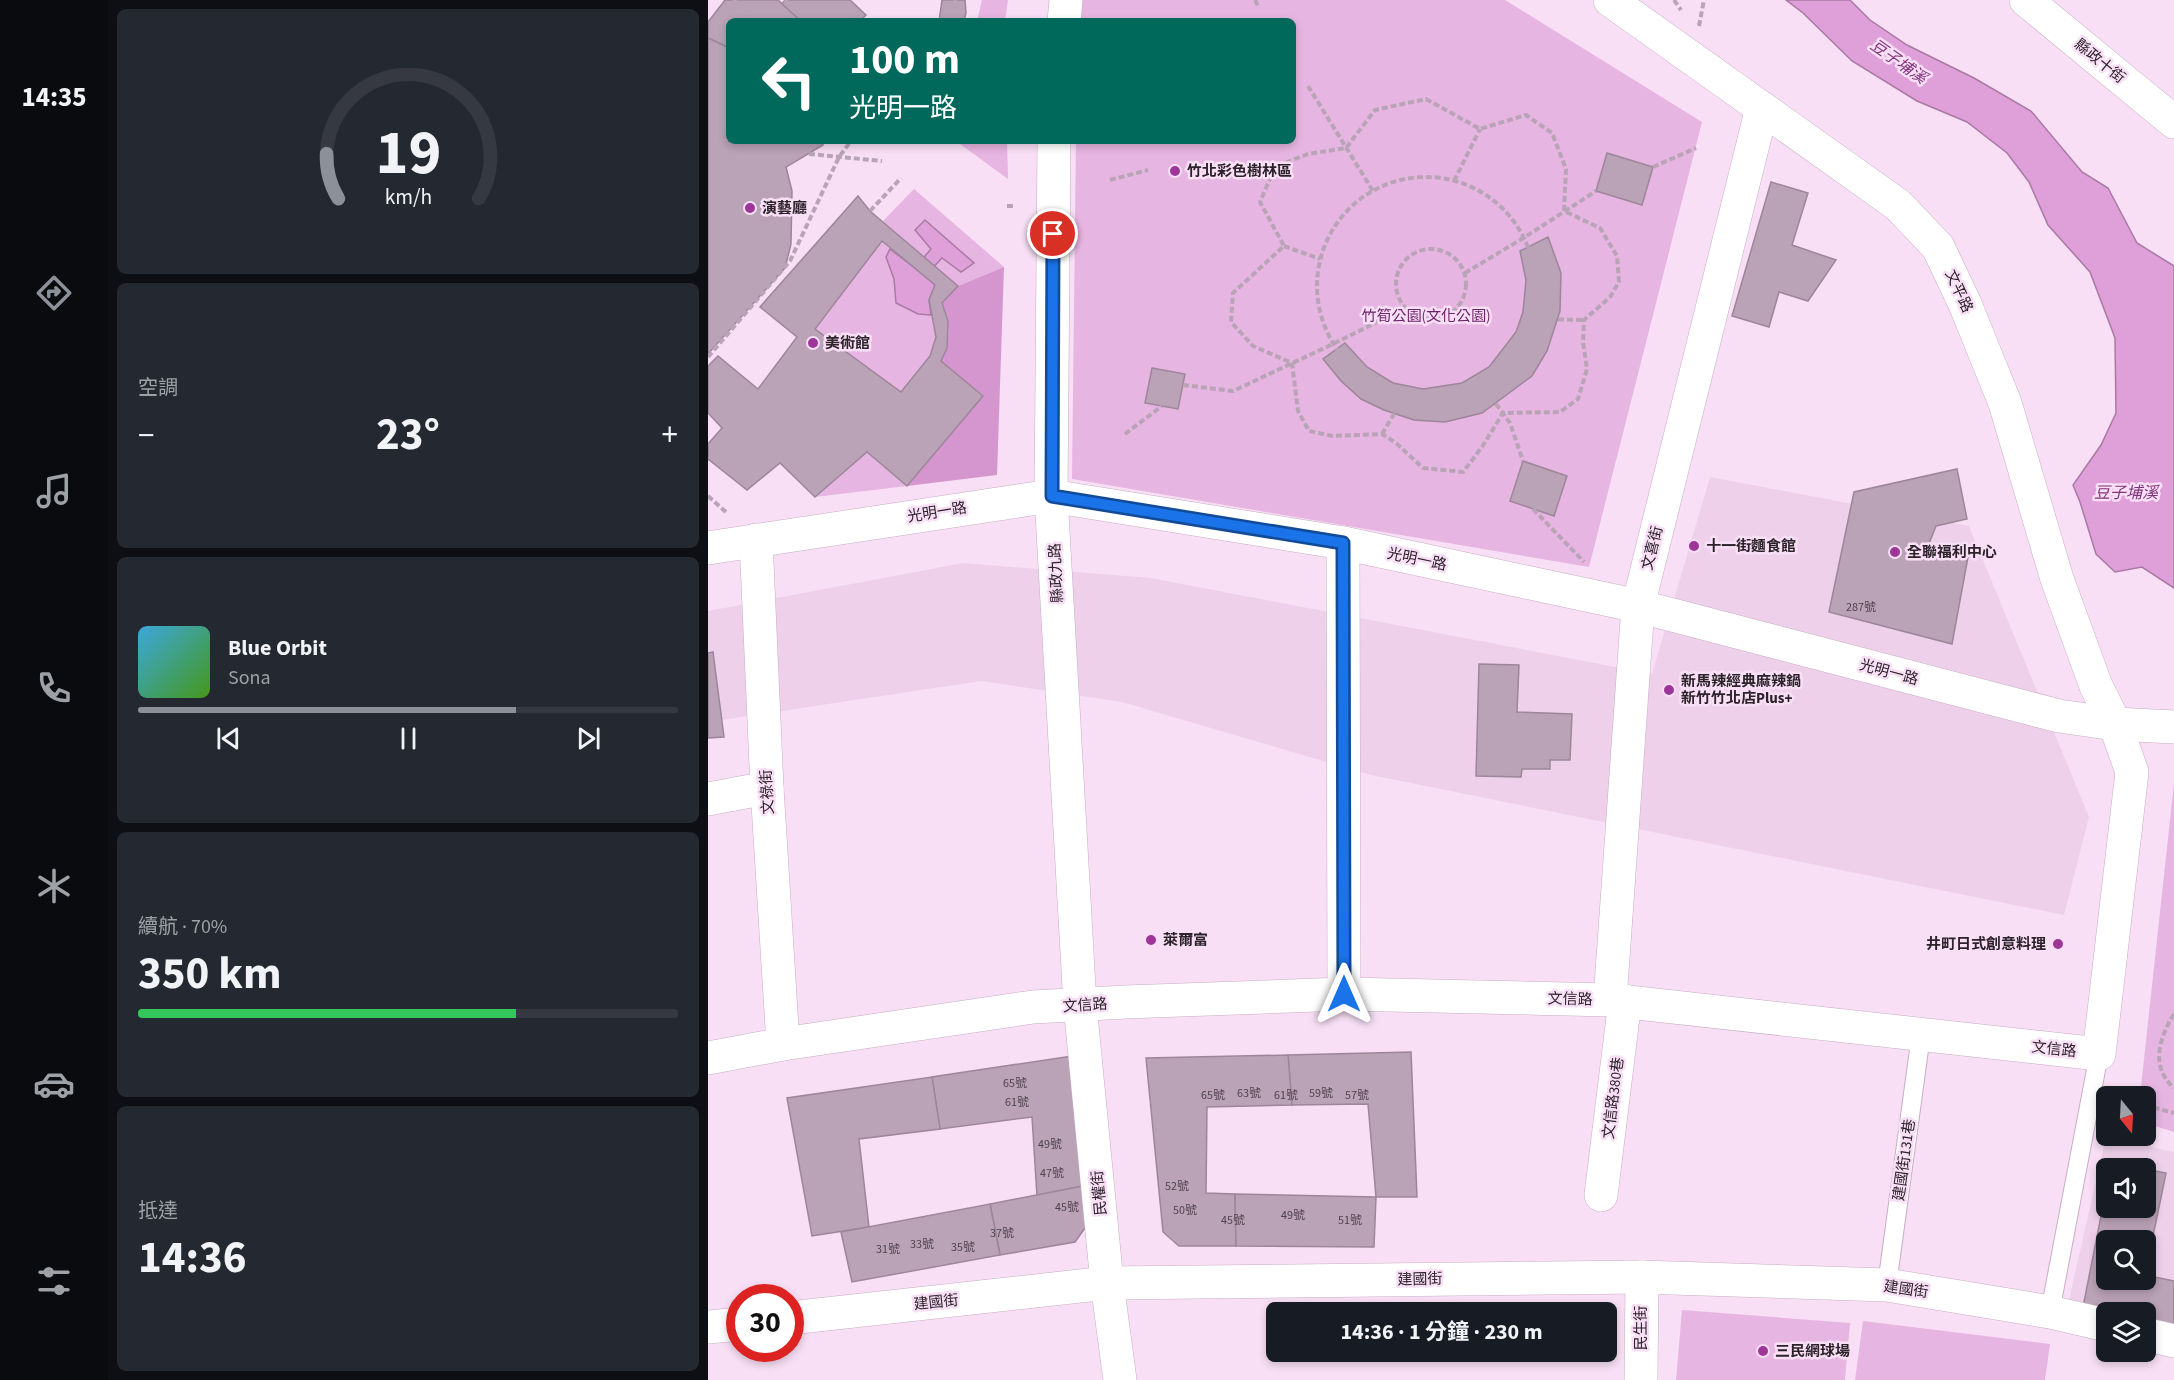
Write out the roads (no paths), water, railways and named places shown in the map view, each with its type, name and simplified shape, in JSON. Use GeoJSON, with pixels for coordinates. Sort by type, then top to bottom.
{"type":"FeatureCollection","features":[{"type":"Feature","properties":{"kind":"street"},"geometry":{"type":"LineString","coordinates":[[1064,18],[1066,0]]}},
{"type":"Feature","properties":{"kind":"street","name":"文平路"},"geometry":{"type":"LineString","coordinates":[[1610,0],[1898,205],[1938,247],[1965,304],[2005,403],[2057,579],[2096,686],[2115,724]]}},
{"type":"Feature","properties":{"kind":"street","name":"縣政十街"},"geometry":{"type":"LineString","coordinates":[[2026,0],[2174,122]]}},
{"type":"Feature","properties":{"kind":"street","name":"文喜街"},"geometry":{"type":"LineString","coordinates":[[1618,1000],[1638,606],[1762,108]]}},
{"type":"Feature","properties":{"kind":"street","name":"縣政九路"},"geometry":{"type":"LineString","coordinates":[[1054,144],[1052,496],[1080,1005]]}},
{"type":"Feature","properties":{"kind":"street","name":"光明一路"},"geometry":{"type":"LineString","coordinates":[[708,548],[1052,496],[1343,543],[1638,606],[2059,717],[2174,728]]}},
{"type":"Feature","properties":{"kind":"street","name":"文祿街"},"geometry":{"type":"LineString","coordinates":[[756,540],[767,788],[783,1044]]}},
{"type":"Feature","properties":{"kind":"street"},"geometry":{"type":"LineString","coordinates":[[1343,543],[1344,994]]}},
{"type":"Feature","properties":{"kind":"street","name":"文信路"},"geometry":{"type":"LineString","coordinates":[[708,1058],[783,1044],[1033,1007],[1344,994],[1618,1000],[2098,1054],[2132,772],[2115,724]]}},
{"type":"Feature","properties":{"kind":"street"},"geometry":{"type":"LineString","coordinates":[[708,799],[767,788]]}},
{"type":"Feature","properties":{"kind":"street","name":"文信路380巷"},"geometry":{"type":"LineString","coordinates":[[1601,1195],[1618,1000]]}},
{"type":"Feature","properties":{"kind":"street","name":"民權街"},"geometry":{"type":"LineString","coordinates":[[1080,1005],[1107,1282],[1120,1380]]}},
{"type":"Feature","properties":{"kind":"street","name":"建國街"},"geometry":{"type":"LineString","coordinates":[[804,1316],[1107,1282],[1642,1277],[1887,1285],[2050,1311],[2096,1322]]}},
{"type":"Feature","properties":{"kind":"street","name":"民生街"},"geometry":{"type":"LineString","coordinates":[[1641,1380],[1642,1277]]}},
{"type":"Feature","properties":{"kind":"street"},"geometry":{"type":"LineString","coordinates":[[708,1327],[726,1325]]}},
{"type":"Feature","properties":{"kind":"street"},"geometry":{"type":"LineString","coordinates":[[2156,1337],[2174,1341]]}},
{"type":"Feature","properties":{"kind":"lane","name":"建國街131巷"},"geometry":{"type":"LineString","coordinates":[[1887,1285],[1921,1035]]}},
{"type":"Feature","properties":{"kind":"lane"},"geometry":{"type":"LineString","coordinates":[[2050,1311],[2098,1054]]}},
{"type":"Feature","properties":{"kind":"water","name":"豆子埔溪"},"geometry":{"type":"Polygon","coordinates":[[[1786,0],[1850,0],[1870,20],[1907,45],[1974,78],[2031,111],[2082,172],[2108,188],[2137,243],[2174,266],[2174,588],[2142,567],[2115,572],[2096,554],[2073,485],[2101,445],[2116,413],[2115,338],[2090,272],[2048,225],[2029,182],[2007,153],[1967,122],[1917,101],[1852,61],[1803,13],[1786,0]]]}},
{"type":"Feature","properties":{"kind":"water"},"geometry":{"type":"Polygon","coordinates":[[[925,220],[974,263],[961,272],[942,258],[925,276],[935,285],[929,300],[931,315],[918,314],[896,303],[894,279],[886,257],[890,249],[915,268],[931,249],[915,230],[925,220]]]}},
{"type":"Feature","properties":{"kind":"place","name":"竹北彩色樹林區"},"geometry":{"type":"Point","coordinates":[1175,171]}},
{"type":"Feature","properties":{"kind":"place","name":"演藝廳"},"geometry":{"type":"Point","coordinates":[750,208]}},
{"type":"Feature","properties":{"kind":"place","name":"美術館"},"geometry":{"type":"Point","coordinates":[813,343]}},
{"type":"Feature","properties":{"kind":"place","name":"十一街麵食館"},"geometry":{"type":"Point","coordinates":[1694,546]}},
{"type":"Feature","properties":{"kind":"place","name":"全聯福利中心"},"geometry":{"type":"Point","coordinates":[1895,552]}},
{"type":"Feature","properties":{"kind":"place","name":"新馬辣經典麻辣鍋 新竹竹北店Plus+"},"geometry":{"type":"Point","coordinates":[1669,690]}},
{"type":"Feature","properties":{"kind":"place","name":"萊爾富"},"geometry":{"type":"Point","coordinates":[1151,940]}},
{"type":"Feature","properties":{"kind":"place","name":"井町日式創意料理"},"geometry":{"type":"Point","coordinates":[2058,944]}},
{"type":"Feature","properties":{"kind":"place","name":"三民網球場"},"geometry":{"type":"Point","coordinates":[1763,1351]}},
{"type":"Feature","properties":{"kind":"park label","name":"竹筍公園(文化公園)"},"geometry":{"type":"Point","coordinates":[1426,316]}}]}
